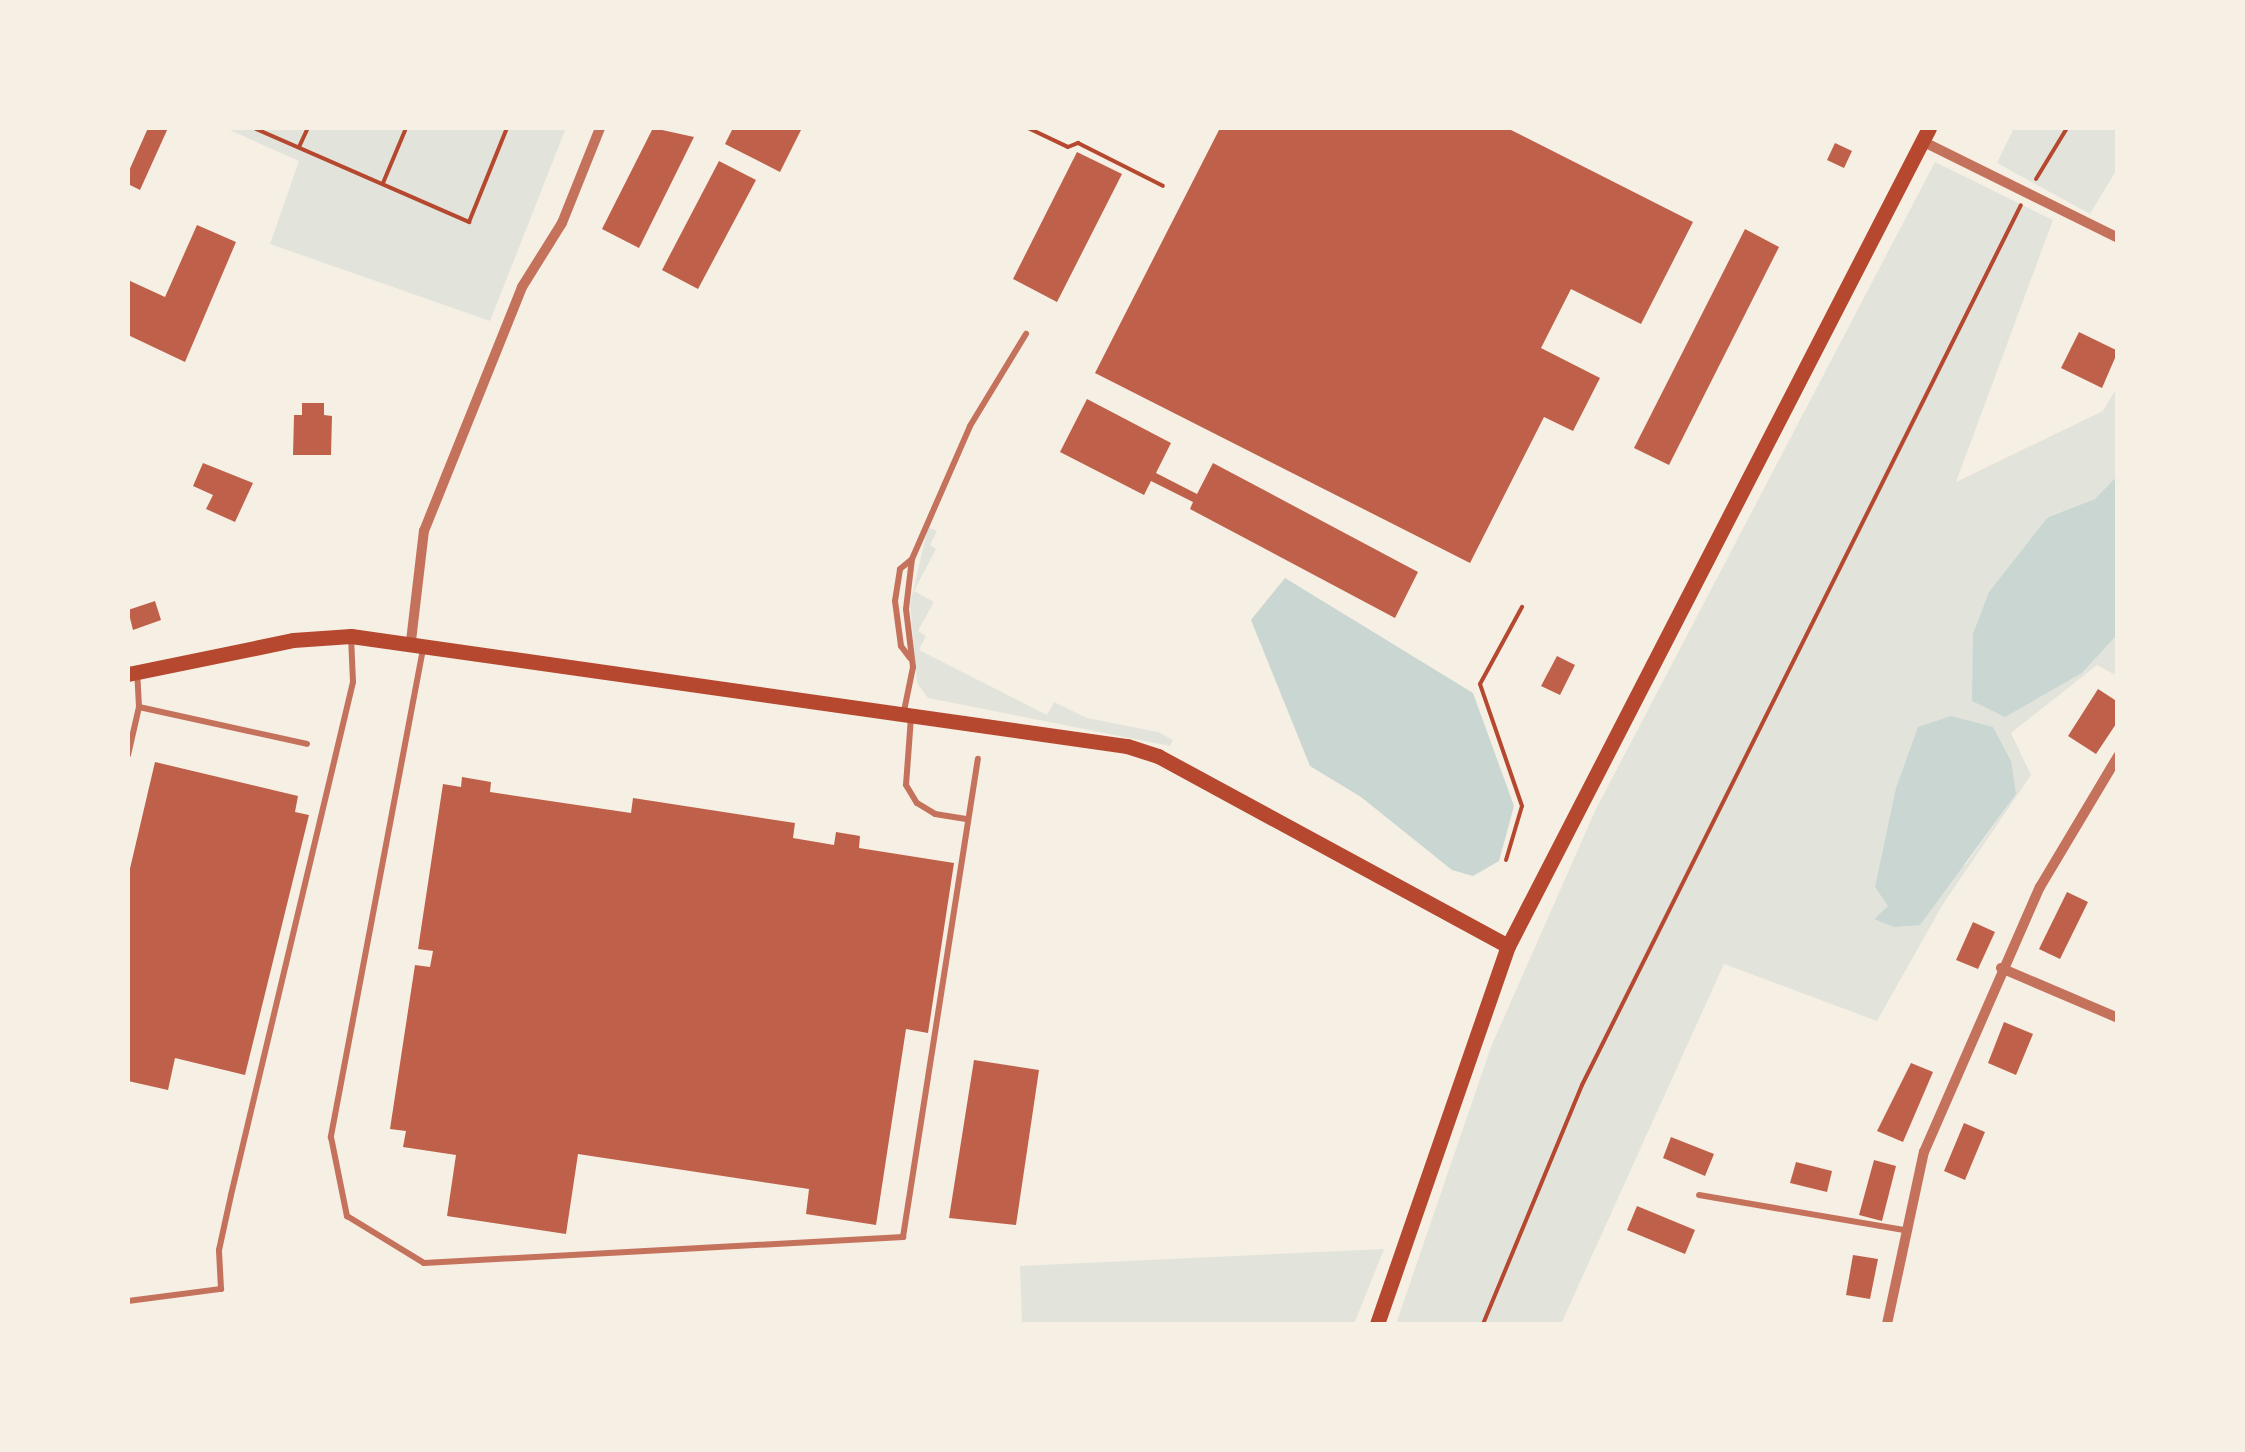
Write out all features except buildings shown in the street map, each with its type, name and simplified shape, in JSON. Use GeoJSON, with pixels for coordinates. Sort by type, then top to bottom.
{"type":"FeatureCollection","features":[{"type":"Feature","properties":{"kind":"main road"},"geometry":{"type":"LineString","coordinates":[[1377,1324],[1508,946],[1925,134]]}},
{"type":"Feature","properties":{"kind":"main road"},"geometry":{"type":"LineString","coordinates":[[132,673],[294,640],[351,636],[418,642],[1127,746],[1158,756],[1508,946]]}},
{"type":"Feature","properties":{"kind":"street"},"geometry":{"type":"LineString","coordinates":[[418,642],[424,531],[522,286],[562,223],[600,128]]}},
{"type":"Feature","properties":{"kind":"street"},"geometry":{"type":"LineString","coordinates":[[1925,134],[2118,238]]}},
{"type":"Feature","properties":{"kind":"street"},"geometry":{"type":"LineString","coordinates":[[1887,1324],[1904,1230],[1924,1152],[2001,968],[2040,888],[2118,756]]}},
{"type":"Feature","properties":{"kind":"street"},"geometry":{"type":"LineString","coordinates":[[2001,968],[2118,1018]]}},
{"type":"Feature","properties":{"kind":"lane"},"geometry":{"type":"LineString","coordinates":[[968,819],[935,814],[918,804],[906,785],[912,660],[900,646],[895,601],[900,569],[912,559],[963,440],[1026,334]]}},
{"type":"Feature","properties":{"kind":"lane"},"geometry":{"type":"LineString","coordinates":[[128,1301],[221,1290],[219,1250],[353,682],[351,636]]}},
{"type":"Feature","properties":{"kind":"lane"},"geometry":{"type":"LineString","coordinates":[[418,642],[331,1137],[347,1216],[424,1262],[903,1237],[978,759]]}},
{"type":"Feature","properties":{"kind":"lane"},"geometry":{"type":"LineString","coordinates":[[128,755],[139,707],[132,673]]}},
{"type":"Feature","properties":{"kind":"lane"},"geometry":{"type":"LineString","coordinates":[[139,707],[308,744]]}},
{"type":"Feature","properties":{"kind":"lane"},"geometry":{"type":"LineString","coordinates":[[1699,1195],[1904,1230]]}},
{"type":"Feature","properties":{"kind":"path"},"geometry":{"type":"LineString","coordinates":[[254,128],[469,222],[507,128]]}},
{"type":"Feature","properties":{"kind":"path"},"geometry":{"type":"LineString","coordinates":[[300,147],[308,128]]}},
{"type":"Feature","properties":{"kind":"path"},"geometry":{"type":"LineString","coordinates":[[383,183],[406,128]]}},
{"type":"Feature","properties":{"kind":"path"},"geometry":{"type":"LineString","coordinates":[[1028,128],[1068,147],[1078,142],[1162,186]]}},
{"type":"Feature","properties":{"kind":"path"},"geometry":{"type":"LineString","coordinates":[[1483,1324],[1582,1084],[2028,192],[2067,128]]}},
{"type":"Feature","properties":{"kind":"path"},"geometry":{"type":"LineString","coordinates":[[1506,860],[1522,806],[1480,684],[1522,607]]}},
{"type":"Feature","properties":{"kind":"shaded area"},"geometry":{"type":"Polygon","coordinates":[[[225,128],[566,128],[490,321],[270,244],[299,161],[225,128]]]}},
{"type":"Feature","properties":{"kind":"shaded area"},"geometry":{"type":"Polygon","coordinates":[[[2014,128],[2117,128],[2117,169],[2090,214],[1997,163],[2014,128]]]}},
{"type":"Feature","properties":{"kind":"shaded area"},"geometry":{"type":"Polygon","coordinates":[[[1935,162],[2053,220],[1956,482],[2103,411],[2117,387],[2117,476],[2095,499],[2047,517],[2044,694],[2082,673],[2117,635],[2117,676],[2097,665],[2011,733],[2031,775],[1943,904],[1877,1021],[1724,964],[1561,1324],[1396,1324],[1491,1047],[1595,811],[1935,162]],[[1896,788],[1888,906],[1875,918],[1966,864],[2016,794],[1896,788]]]}},
{"type":"Feature","properties":{"kind":"shaded area"},"geometry":{"type":"Polygon","coordinates":[[[2117,476],[2117,635],[2082,673],[2005,717],[1972,701],[1973,634],[1989,592],[2048,517],[2095,499],[2117,476]]]}},
{"type":"Feature","properties":{"kind":"shaded area"},"geometry":{"type":"Polygon","coordinates":[[[928,527],[937,531],[930,545],[936,549],[914,591],[934,602],[918,631],[926,636],[919,650],[1047,715],[1054,702],[1087,718],[1158,732],[1173,740],[1170,746],[928,698],[917,683],[910,604],[928,527]]]}},
{"type":"Feature","properties":{"kind":"shaded area"},"geometry":{"type":"Polygon","coordinates":[[[1285,578],[1473,693],[1514,806],[1499,861],[1473,876],[1452,870],[1361,797],[1310,766],[1251,620],[1285,578]]]}},
{"type":"Feature","properties":{"kind":"shaded area"},"geometry":{"type":"Polygon","coordinates":[[[1951,716],[1993,727],[2011,761],[2016,794],[1920,925],[1894,927],[1874,919],[1888,906],[1875,887],[1896,788],[1918,727],[1951,716]]]}},
{"type":"Feature","properties":{"kind":"shaded area"},"geometry":{"type":"Polygon","coordinates":[[[1384,1249],[1354,1324],[1022,1324],[1020,1266],[1384,1249]]]}}]}
